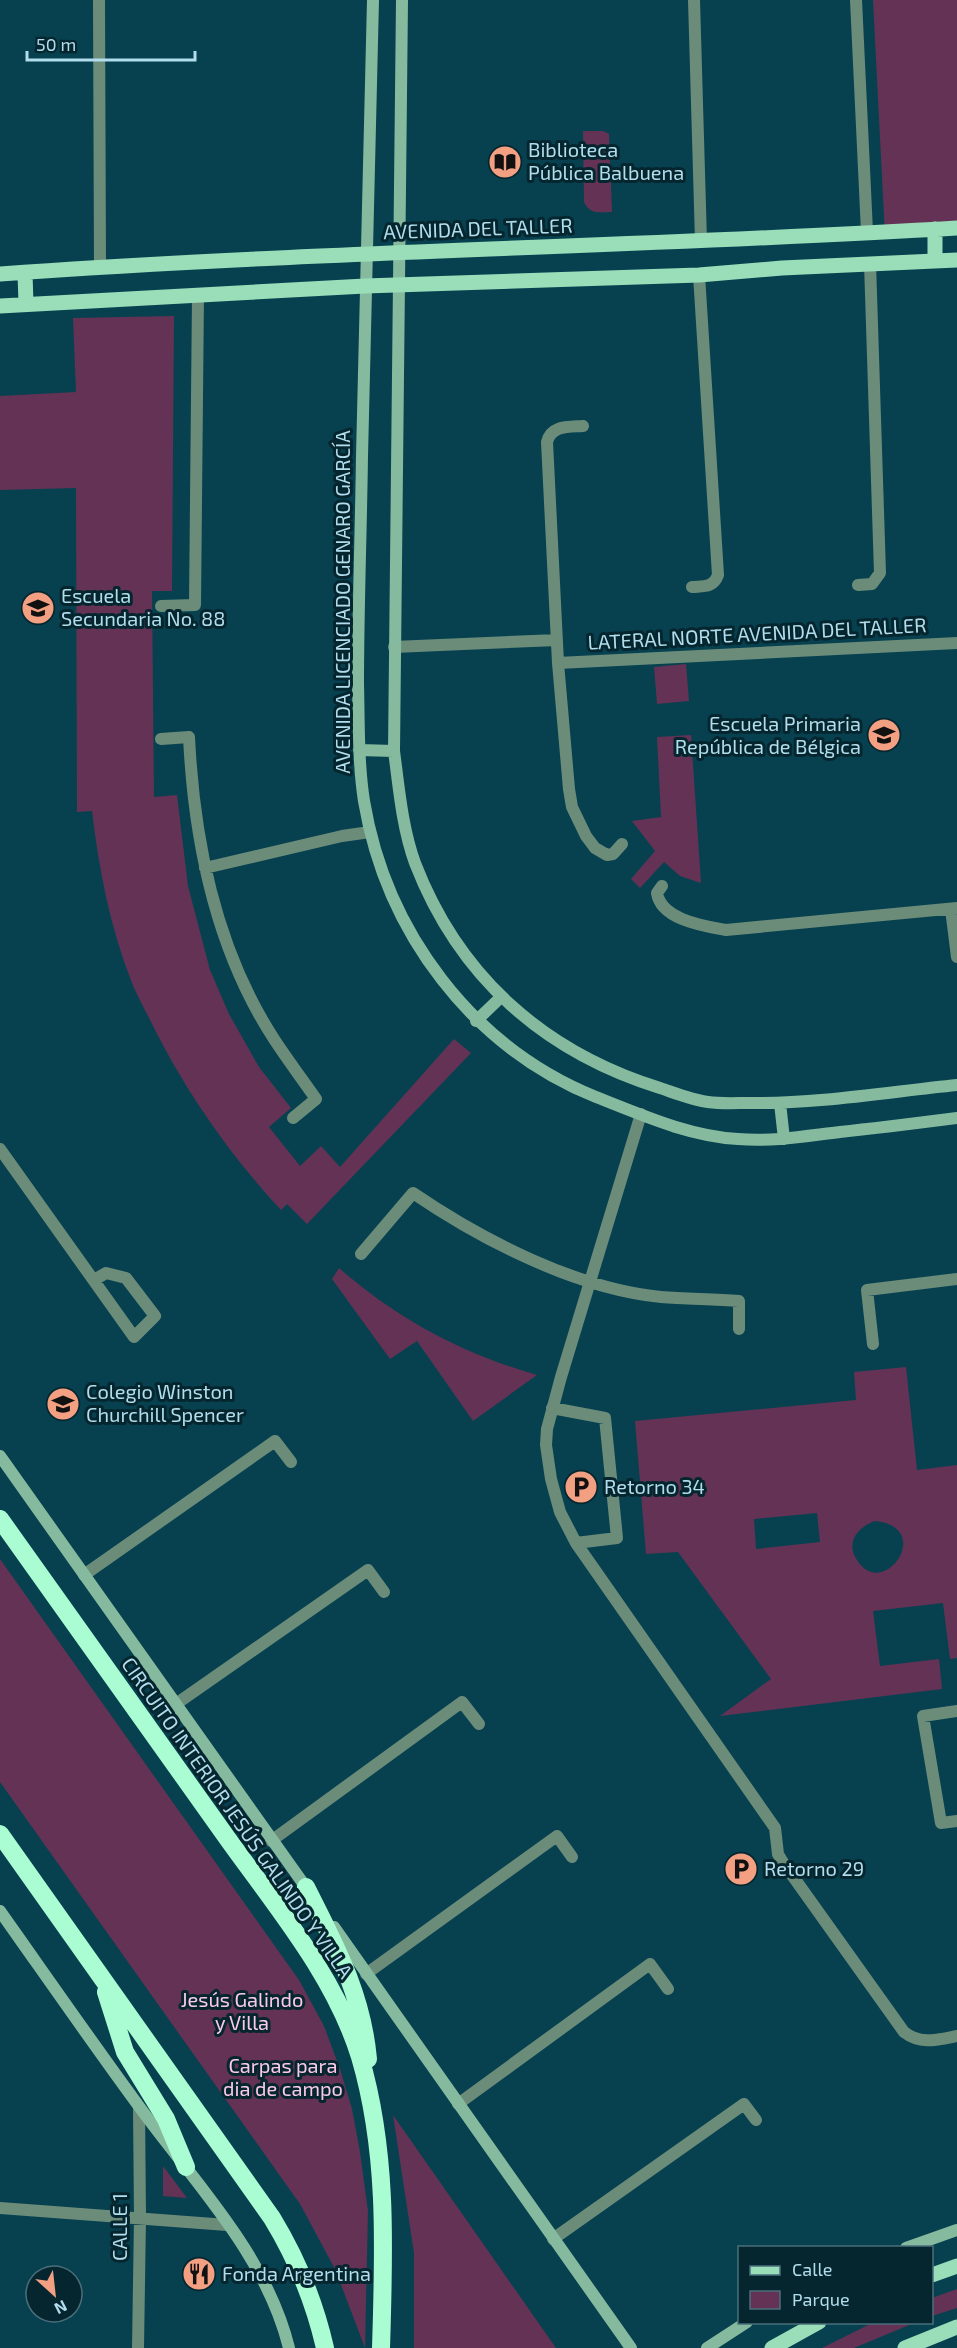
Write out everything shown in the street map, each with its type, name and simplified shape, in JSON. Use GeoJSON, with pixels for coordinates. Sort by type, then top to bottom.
{"type":"FeatureCollection","features":[{"type":"Feature","properties":{"kind":"highway","name":"CIRCUITO INTERIOR JESÚS GALINDO Y VILLA"},"geometry":{"type":"LineString","coordinates":[[0,1519],[317,1967],[344,2015],[359,2056],[373,2108],[381,2167],[384,2224],[381,2348]]}},
{"type":"Feature","properties":{"kind":"highway"},"geometry":{"type":"LineString","coordinates":[[0,1834],[254,2190],[289,2246],[316,2309],[325,2348]]}},
{"type":"Feature","properties":{"kind":"highway"},"geometry":{"type":"LineString","coordinates":[[306,1887],[343,1961],[358,1999],[367,2046],[373,2108]]}},
{"type":"Feature","properties":{"kind":"highway"},"geometry":{"type":"LineString","coordinates":[[101,1976],[124,2052],[166,2119],[186,2167]]}},
{"type":"Feature","properties":{"kind":"main road","name":"AVENIDA DEL TALLER"},"geometry":{"type":"LineString","coordinates":[[0,274],[957,228]]}},
{"type":"Feature","properties":{"kind":"main road"},"geometry":{"type":"LineString","coordinates":[[935,229],[935,261]]}},
{"type":"Feature","properties":{"kind":"main road"},"geometry":{"type":"LineString","coordinates":[[0,306],[198,294],[699,274],[957,260]]}},
{"type":"Feature","properties":{"kind":"main road"},"geometry":{"type":"LineString","coordinates":[[25,273],[26,304]]}},
{"type":"Feature","properties":{"kind":"main road"},"geometry":{"type":"LineString","coordinates":[[933,2275],[957,2266]]}},
{"type":"Feature","properties":{"kind":"main road"},"geometry":{"type":"LineString","coordinates":[[772,2348],[815,2324]]}},
{"type":"Feature","properties":{"kind":"main road"},"geometry":{"type":"LineString","coordinates":[[905,2348],[957,2327]]}},
{"type":"Feature","properties":{"kind":"street"},"geometry":{"type":"LineString","coordinates":[[99,0],[100,268]]}},
{"type":"Feature","properties":{"kind":"street","name":"AVENIDA LICENCIADO GENARO GARCÍA"},"geometry":{"type":"LineString","coordinates":[[373,0],[358,651],[359,750],[370,832],[394,902],[417,945],[447,988],[476,1021],[512,1051],[542,1070],[574,1088],[641,1114],[690,1132],[738,1139],[784,1139],[957,1118]]}},
{"type":"Feature","properties":{"kind":"street"},"geometry":{"type":"LineString","coordinates":[[402,0],[394,751],[404,824],[415,861],[433,903],[456,941],[501,997],[525,1019],[567,1049],[612,1071],[707,1102],[780,1103],[957,1085]]}},
{"type":"Feature","properties":{"kind":"street"},"geometry":{"type":"LineString","coordinates":[[694,0],[701,241]]}},
{"type":"Feature","properties":{"kind":"street"},"geometry":{"type":"LineString","coordinates":[[855,0],[867,232]]}},
{"type":"Feature","properties":{"kind":"street"},"geometry":{"type":"LineString","coordinates":[[858,585],[872,584],[880,573],[870,263]]}},
{"type":"Feature","properties":{"kind":"street"},"geometry":{"type":"LineString","coordinates":[[692,587],[709,586],[715,582],[718,575],[699,274]]}},
{"type":"Feature","properties":{"kind":"street"},"geometry":{"type":"LineString","coordinates":[[161,606],[195,605],[198,294]]}},
{"type":"Feature","properties":{"kind":"street"},"geometry":{"type":"LineString","coordinates":[[583,426],[553,431],[548,436],[547,442],[558,663],[572,807],[586,836],[602,853],[613,854],[622,844]]}},
{"type":"Feature","properties":{"kind":"street"},"geometry":{"type":"LineString","coordinates":[[394,647],[557,640]]}},
{"type":"Feature","properties":{"kind":"street","name":"LATERAL NORTE AVENIDA DEL TALLER"},"geometry":{"type":"LineString","coordinates":[[558,663],[957,643]]}},
{"type":"Feature","properties":{"kind":"street"},"geometry":{"type":"LineString","coordinates":[[161,739],[189,737],[192,790],[205,868],[222,929],[253,1002],[273,1038],[316,1099],[293,1118]]}},
{"type":"Feature","properties":{"kind":"street"},"geometry":{"type":"LineString","coordinates":[[359,750],[394,751]]}},
{"type":"Feature","properties":{"kind":"street"},"geometry":{"type":"LineString","coordinates":[[205,868],[342,836],[370,832]]}},
{"type":"Feature","properties":{"kind":"street"},"geometry":{"type":"LineString","coordinates":[[662,886],[657,893],[662,906],[693,924],[726,930],[954,909],[957,957]]}},
{"type":"Feature","properties":{"kind":"street"},"geometry":{"type":"LineString","coordinates":[[476,1021],[501,997]]}},
{"type":"Feature","properties":{"kind":"street"},"geometry":{"type":"LineString","coordinates":[[780,1103],[784,1139]]}},
{"type":"Feature","properties":{"kind":"street"},"geometry":{"type":"LineString","coordinates":[[641,1114],[552,1408],[546,1445],[548,1465],[560,1512],[576,1543],[775,1828],[778,1854],[904,2032],[914,2040],[930,2041],[957,2036]]}},
{"type":"Feature","properties":{"kind":"street"},"geometry":{"type":"LineString","coordinates":[[0,1149],[134,1337],[154,1316],[126,1278],[106,1273],[94,1280]]}},
{"type":"Feature","properties":{"kind":"street"},"geometry":{"type":"LineString","coordinates":[[361,1254],[413,1193],[485,1238],[590,1281],[660,1297],[739,1301],[739,1329]]}},
{"type":"Feature","properties":{"kind":"street"},"geometry":{"type":"LineString","coordinates":[[873,1344],[867,1290],[957,1280]]}},
{"type":"Feature","properties":{"kind":"street"},"geometry":{"type":"LineString","coordinates":[[552,1408],[605,1418],[617,1538],[576,1543]]}},
{"type":"Feature","properties":{"kind":"street"},"geometry":{"type":"LineString","coordinates":[[84,1575],[275,1440],[291,1462]]}},
{"type":"Feature","properties":{"kind":"street"},"geometry":{"type":"LineString","coordinates":[[0,1456],[630,2348]]}},
{"type":"Feature","properties":{"kind":"street"},"geometry":{"type":"LineString","coordinates":[[176,1704],[368,1570],[384,1592]]}},
{"type":"Feature","properties":{"kind":"street"},"geometry":{"type":"LineString","coordinates":[[272,1841],[462,1702],[479,1724]]}},
{"type":"Feature","properties":{"kind":"street"},"geometry":{"type":"LineString","coordinates":[[957,1711],[923,1716],[941,1823],[957,1821]]}},
{"type":"Feature","properties":{"kind":"street"},"geometry":{"type":"LineString","coordinates":[[366,1974],[557,1836],[572,1857]]}},
{"type":"Feature","properties":{"kind":"street"},"geometry":{"type":"LineString","coordinates":[[0,1911],[139,2107],[186,2167],[227,2225],[261,2277],[275,2307],[289,2348]]}},
{"type":"Feature","properties":{"kind":"street"},"geometry":{"type":"LineString","coordinates":[[458,2104],[650,1964],[668,1989]]}},
{"type":"Feature","properties":{"kind":"street"},"geometry":{"type":"LineString","coordinates":[[553,2239],[744,2104],[756,2120]]}},
{"type":"Feature","properties":{"kind":"street","name":"CALLE 1"},"geometry":{"type":"LineString","coordinates":[[138,2348],[139,2107]]}},
{"type":"Feature","properties":{"kind":"street"},"geometry":{"type":"LineString","coordinates":[[0,2208],[227,2225]]}},
{"type":"Feature","properties":{"kind":"street"},"geometry":{"type":"LineString","coordinates":[[909,2246],[957,2230]]}},
{"type":"Feature","properties":{"kind":"street"},"geometry":{"type":"LineString","coordinates":[[707,2348],[744,2324]]}},
{"type":"Feature","properties":{"kind":"green space"},"geometry":{"type":"Polygon","coordinates":[[[873,0],[957,0],[957,233],[885,236],[873,0]]]}},
{"type":"Feature","properties":{"kind":"green space"},"geometry":{"type":"Polygon","coordinates":[[[583,131],[603,131],[609,134],[612,212],[592,211],[584,202],[583,131]]]}},
{"type":"Feature","properties":{"kind":"green space"},"geometry":{"type":"Polygon","coordinates":[[[174,316],[172,591],[152,591],[154,797],[177,795],[188,886],[210,970],[229,1014],[259,1067],[291,1108],[269,1127],[300,1166],[321,1146],[340,1167],[454,1039],[471,1053],[307,1224],[287,1204],[281,1210],[262,1189],[227,1146],[196,1101],[167,1053],[134,989],[117,941],[102,877],[92,811],[77,812],[76,488],[0,490],[0,396],[76,392],[73,318],[174,316]]]}},
{"type":"Feature","properties":{"kind":"green space"},"geometry":{"type":"Polygon","coordinates":[[[686,664],[689,701],[657,704],[654,667],[686,664]]]}},
{"type":"Feature","properties":{"kind":"green space"},"geometry":{"type":"Polygon","coordinates":[[[691,735],[701,883],[680,876],[664,862],[640,888],[631,879],[655,851],[632,821],[661,817],[657,737],[691,735]]]}},
{"type":"Feature","properties":{"kind":"green space"},"geometry":{"type":"Polygon","coordinates":[[[339,1268],[385,1304],[432,1333],[482,1356],[537,1375],[473,1421],[417,1341],[390,1359],[332,1279],[339,1268]]]}},
{"type":"Feature","properties":{"kind":"green space"},"geometry":{"type":"Polygon","coordinates":[[[906,1367],[917,1470],[957,1465],[957,1658],[950,1659],[943,1603],[873,1611],[880,1666],[939,1659],[942,1689],[720,1716],[771,1679],[678,1552],[646,1554],[635,1421],[856,1400],[854,1372],[906,1367]],[[817,1513],[754,1519],[756,1549],[820,1542],[817,1513]],[[875,1521],[859,1531],[852,1547],[857,1560],[868,1571],[879,1572],[890,1568],[899,1558],[903,1547],[902,1536],[893,1526],[875,1521]]]}},
{"type":"Feature","properties":{"kind":"green space","name":"Jesús Galindo y Villa"},"geometry":{"type":"Polygon","coordinates":[[[0,1559],[299,1980],[324,2026],[352,2109],[368,2211],[365,2348],[335,2269],[300,2204],[0,1782],[0,1559]]]}},
{"type":"Feature","properties":{"kind":"green space"},"geometry":{"type":"Polygon","coordinates":[[[393,2115],[556,2348],[414,2348],[414,2253],[393,2115]]]}},
{"type":"Feature","properties":{"kind":"green space"},"geometry":{"type":"Polygon","coordinates":[[[163,2166],[187,2198],[163,2196],[163,2166]]]}},
{"type":"Feature","properties":{"kind":"green space"},"geometry":{"type":"Polygon","coordinates":[[[957,2289],[957,2308],[933,2316],[933,2298],[957,2289]]]}},
{"type":"Feature","properties":{"kind":"green space"},"geometry":{"type":"Polygon","coordinates":[[[870,2324],[912,2324],[854,2348],[822,2348],[870,2324]]]}},
{"type":"Feature","properties":{"kind":"place","name":"Biblioteca Pública Balbuena"},"geometry":{"type":"Point","coordinates":[505,162]}},
{"type":"Feature","properties":{"kind":"place","name":"Escuela Secundaria No. 88"},"geometry":{"type":"Point","coordinates":[38,608]}},
{"type":"Feature","properties":{"kind":"place","name":"Escuela Primaria República de Bélgica"},"geometry":{"type":"Point","coordinates":[884,735]}},
{"type":"Feature","properties":{"kind":"place","name":"Colegio Winston Churchill Spencer"},"geometry":{"type":"Point","coordinates":[63,1404]}},
{"type":"Feature","properties":{"kind":"place","name":"Retorno 34"},"geometry":{"type":"Point","coordinates":[581,1487]}},
{"type":"Feature","properties":{"kind":"place","name":"Retorno 29"},"geometry":{"type":"Point","coordinates":[741,1869]}},
{"type":"Feature","properties":{"kind":"place","name":"Fonda Argentina"},"geometry":{"type":"Point","coordinates":[199,2274]}},
{"type":"Feature","properties":{"kind":"park label","name":"Carpas para dia de campo"},"geometry":{"type":"Point","coordinates":[283,2078]}}]}
